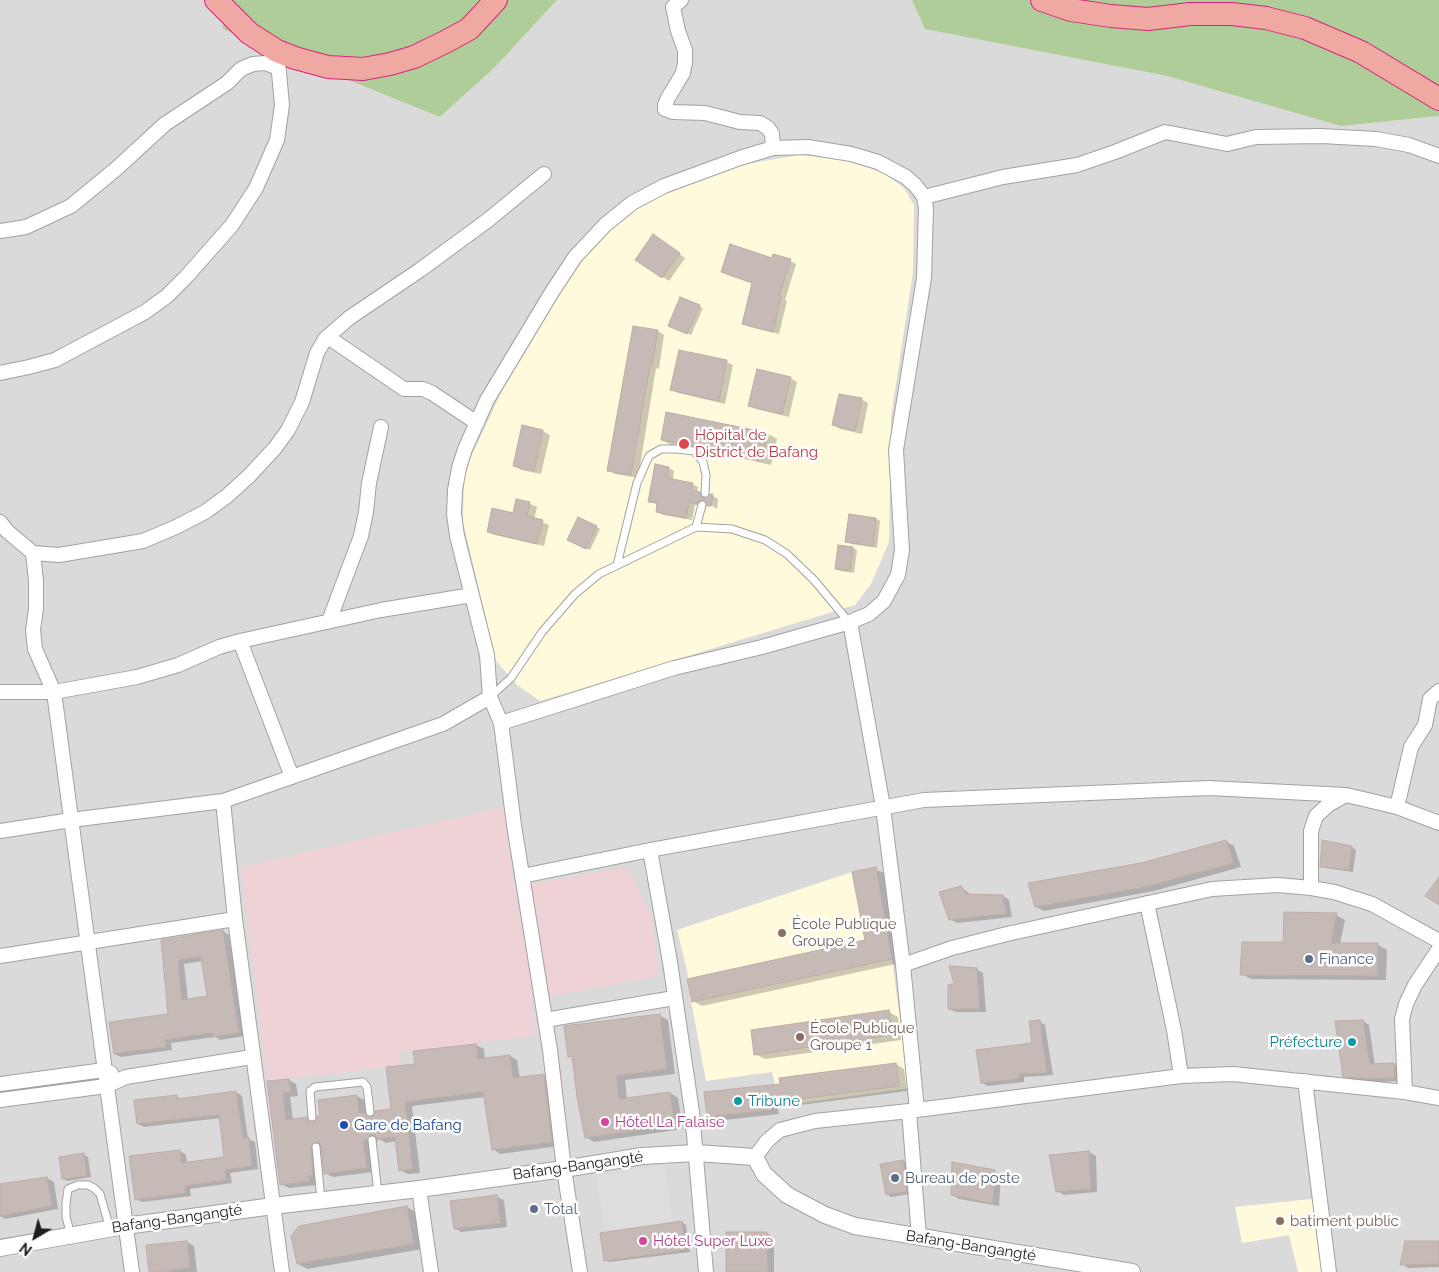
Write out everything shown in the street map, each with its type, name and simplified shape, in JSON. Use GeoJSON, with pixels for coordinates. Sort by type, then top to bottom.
{"type":"FeatureCollection","features":[{"type":"Feature","properties":{"kind":"highway"},"geometry":{"type":"LineString","coordinates":[[216,0],[229,15],[278,59],[295,58],[328,67],[363,69],[390,64],[414,56],[469,29],[496,0]]}},
{"type":"Feature","properties":{"kind":"highway"},"geometry":{"type":"LineString","coordinates":[[1042,0],[1071,10],[1110,16],[1148,19],[1190,14],[1232,14],[1266,18],[1305,28],[1361,52],[1439,99]]}},
{"type":"Feature","properties":{"kind":"street"},"geometry":{"type":"LineString","coordinates":[[681,0],[673,7],[685,50],[686,63],[683,73],[665,105],[665,109],[673,112],[705,113],[740,122],[760,123],[768,128],[772,134],[773,148]]}},
{"type":"Feature","properties":{"kind":"street"},"geometry":{"type":"LineString","coordinates":[[0,231],[26,227],[71,206],[116,170],[165,124],[227,83],[241,69],[253,64],[266,63],[278,59],[282,105],[276,140],[256,188],[232,225],[186,277],[167,296],[145,312],[55,360],[0,372]]}},
{"type":"Feature","properties":{"kind":"street"},"geometry":{"type":"LineString","coordinates":[[924,197],[1002,177],[1076,164],[1115,152],[1165,132],[1227,144],[1256,137],[1321,136],[1376,139],[1409,145],[1439,156]]}},
{"type":"Feature","properties":{"kind":"street"},"geometry":{"type":"LineString","coordinates":[[501,723],[674,668],[762,647],[850,622],[869,614],[884,601],[898,576],[902,550],[896,450],[924,278],[926,208],[924,197],[906,177],[878,162],[851,154],[808,147],[773,148],[664,186],[632,203],[605,225],[575,257],[487,400],[463,455],[455,490],[454,514],[457,536],[487,655],[490,697],[501,723],[580,1272]]}},
{"type":"Feature","properties":{"kind":"street"},"geometry":{"type":"LineString","coordinates":[[0,522],[6,531],[33,553],[59,555],[143,541],[205,512],[227,496],[249,476],[275,448],[288,430],[302,402],[317,353],[328,337],[349,318],[420,270],[488,220],[544,174]]}},
{"type":"Feature","properties":{"kind":"street"},"geometry":{"type":"LineString","coordinates":[[328,337],[404,389],[423,390],[432,393],[477,423]]}},
{"type":"Feature","properties":{"kind":"street"},"geometry":{"type":"LineString","coordinates":[[330,621],[361,536],[369,483],[382,427]]}},
{"type":"Feature","properties":{"kind":"street"},"geometry":{"type":"LineString","coordinates":[[33,553],[36,581],[36,609],[33,630],[34,649],[54,692],[106,1086],[118,1228],[132,1272]]}},
{"type":"Feature","properties":{"kind":"street"},"geometry":{"type":"LineString","coordinates":[[0,692],[54,692],[138,677],[178,665],[219,647],[240,641],[330,621],[472,595]]}},
{"type":"Feature","properties":{"kind":"street"},"geometry":{"type":"LineString","coordinates":[[850,622],[883,807],[903,964],[920,1237]]}},
{"type":"Feature","properties":{"kind":"street"},"geometry":{"type":"LineString","coordinates":[[240,641],[292,777]]}},
{"type":"Feature","properties":{"kind":"street"},"geometry":{"type":"LineString","coordinates":[[1397,807],[1411,747],[1425,725],[1430,699],[1439,691]]}},
{"type":"Feature","properties":{"kind":"street"},"geometry":{"type":"LineString","coordinates":[[0,831],[224,801],[443,724],[490,697]]}},
{"type":"Feature","properties":{"kind":"street"},"geometry":{"type":"LineString","coordinates":[[522,876],[650,850],[924,800],[1209,788],[1346,795],[1397,807],[1439,823]]}},
{"type":"Feature","properties":{"kind":"street"},"geometry":{"type":"LineString","coordinates":[[1311,888],[1311,831],[1316,816],[1328,805],[1346,795]]}},
{"type":"Feature","properties":{"kind":"street"},"geometry":{"type":"LineString","coordinates":[[224,801],[235,919],[282,1272]]}},
{"type":"Feature","properties":{"kind":"street"},"geometry":{"type":"LineString","coordinates":[[650,850],[670,962],[692,1112],[706,1272]]}},
{"type":"Feature","properties":{"kind":"street"},"geometry":{"type":"LineString","coordinates":[[903,964],[952,948],[1007,934],[1212,889],[1278,885],[1334,892],[1372,904],[1439,941]]}},
{"type":"Feature","properties":{"kind":"street"},"geometry":{"type":"LineString","coordinates":[[1147,903],[1174,1030],[1181,1076]]}},
{"type":"Feature","properties":{"kind":"street"},"geometry":{"type":"LineString","coordinates":[[0,956],[235,919]]}},
{"type":"Feature","properties":{"kind":"street"},"geometry":{"type":"LineString","coordinates":[[1405,1092],[1402,1019],[1406,1004],[1415,985],[1439,949]]}},
{"type":"Feature","properties":{"kind":"street"},"geometry":{"type":"LineString","coordinates":[[545,1020],[674,998]]}},
{"type":"Feature","properties":{"kind":"street"},"geometry":{"type":"LineString","coordinates":[[0,1100],[106,1086],[126,1077],[252,1057]]}},
{"type":"Feature","properties":{"kind":"street"},"geometry":{"type":"LineString","coordinates":[[0,1084],[104,1070],[126,1077]]}},
{"type":"Feature","properties":{"kind":"street"},"geometry":{"type":"LineString","coordinates":[[755,1157],[766,1141],[780,1130],[815,1121],[913,1111],[1181,1076],[1233,1074],[1405,1092],[1439,1098]]}},
{"type":"Feature","properties":{"kind":"street"},"geometry":{"type":"LineString","coordinates":[[1305,1081],[1330,1272]]}},
{"type":"Feature","properties":{"kind":"street","name":"Bafang-Bangangté"},"geometry":{"type":"LineString","coordinates":[[0,1248],[118,1228],[273,1206],[564,1169],[642,1156],[696,1153],[755,1157],[764,1174],[787,1195],[825,1215],[855,1226],[1132,1272]]}},
{"type":"Feature","properties":{"kind":"street"},"geometry":{"type":"LineString","coordinates":[[419,1188],[431,1272]]}},
{"type":"Feature","properties":{"kind":"lane"},"geometry":{"type":"LineString","coordinates":[[617,565],[637,483],[649,456],[661,449],[694,452],[703,462],[706,475],[705,493]]}},
{"type":"Feature","properties":{"kind":"lane"},"geometry":{"type":"LineString","coordinates":[[696,528],[702,505]]}},
{"type":"Feature","properties":{"kind":"lane"},"geometry":{"type":"LineString","coordinates":[[490,697],[511,678],[542,632],[575,594],[599,574],[696,528],[732,529],[764,540],[787,554],[814,580],[850,622]]}},
{"type":"Feature","properties":{"kind":"lane"},"geometry":{"type":"LineString","coordinates":[[312,1117],[310,1091],[315,1087],[363,1082],[367,1087],[370,1112]]}},
{"type":"Feature","properties":{"kind":"lane"},"geometry":{"type":"LineString","coordinates":[[372,1140],[378,1194]]}},
{"type":"Feature","properties":{"kind":"lane"},"geometry":{"type":"LineString","coordinates":[[316,1147],[321,1200]]}},
{"type":"Feature","properties":{"kind":"lane"},"geometry":{"type":"LineString","coordinates":[[71,1236],[66,1217],[68,1189],[78,1185],[88,1185],[100,1194],[118,1228]]}},
{"type":"Feature","properties":{"kind":"shaded area"},"geometry":{"type":"Polygon","coordinates":[[[0,0],[224,0],[440,117],[495,67],[557,0],[912,0],[925,29],[1167,76],[1341,126],[1439,116],[1439,1272],[0,1272],[0,0]]]}},
{"type":"Feature","properties":{"kind":"shaded area","name":"Hôpital de District de Bafang"},"geometry":{"type":"Polygon","coordinates":[[[800,155],[848,160],[885,174],[904,188],[914,205],[913,272],[891,417],[889,542],[871,584],[855,605],[540,701],[517,685],[496,661],[463,522],[464,472],[506,382],[549,304],[594,242],[636,205],[740,165],[800,155]]]}},
{"type":"Feature","properties":{"kind":"shaded area"},"geometry":{"type":"Polygon","coordinates":[[[504,807],[514,887],[628,867],[652,918],[659,976],[532,1000],[537,1035],[399,1052],[400,1066],[267,1081],[241,867],[504,807]]]}},
{"type":"Feature","properties":{"kind":"shaded area"},"geometry":{"type":"Polygon","coordinates":[[[876,867],[892,959],[909,1088],[780,1106],[772,1072],[706,1081],[687,979],[688,975],[677,930],[852,872],[876,867]]]}},
{"type":"Feature","properties":{"kind":"shaded area"},"geometry":{"type":"Polygon","coordinates":[[[664,1165],[673,1222],[605,1232],[596,1175],[664,1165]]]}},
{"type":"Feature","properties":{"kind":"shaded area","name":"batiment public"},"geometry":{"type":"Polygon","coordinates":[[[1320,1198],[1329,1272],[1298,1272],[1289,1235],[1242,1243],[1235,1207],[1320,1198]]]}},
{"type":"Feature","properties":{"kind":"green space"},"geometry":{"type":"Polygon","coordinates":[[[224,0],[557,0],[495,67],[440,117],[223,29],[224,0]]]}},
{"type":"Feature","properties":{"kind":"green space"},"geometry":{"type":"Polygon","coordinates":[[[912,0],[1439,0],[1439,116],[1341,126],[1167,76],[925,29],[912,0]]]}},
{"type":"Feature","properties":{"kind":"building"},"geometry":{"type":"Polygon","coordinates":[[[653,234],[680,253],[662,278],[635,260],[653,234]]]}},
{"type":"Feature","properties":{"kind":"building"},"geometry":{"type":"Polygon","coordinates":[[[730,244],[772,258],[773,254],[791,259],[779,296],[781,296],[773,332],[742,324],[752,283],[721,272],[730,244]]]}},
{"type":"Feature","properties":{"kind":"building"},"geometry":{"type":"Polygon","coordinates":[[[680,297],[700,305],[687,334],[668,326],[680,297]]]}},
{"type":"Feature","properties":{"kind":"building"},"geometry":{"type":"Polygon","coordinates":[[[633,326],[658,330],[631,475],[607,471],[633,326]]]}},
{"type":"Feature","properties":{"kind":"building"},"geometry":{"type":"Polygon","coordinates":[[[679,350],[727,360],[719,401],[670,390],[679,350]]]}},
{"type":"Feature","properties":{"kind":"building"},"geometry":{"type":"Polygon","coordinates":[[[757,369],[791,377],[782,414],[748,406],[757,369]]]}},
{"type":"Feature","properties":{"kind":"building"},"geometry":{"type":"Polygon","coordinates":[[[839,394],[862,398],[855,431],[832,425],[839,394]]]}},
{"type":"Feature","properties":{"kind":"building"},"geometry":{"type":"Polygon","coordinates":[[[666,412],[768,433],[762,461],[661,440],[666,412]]]}},
{"type":"Feature","properties":{"kind":"building"},"geometry":{"type":"Polygon","coordinates":[[[522,425],[543,430],[534,471],[513,466],[522,425]]]}},
{"type":"Feature","properties":{"kind":"building"},"geometry":{"type":"Polygon","coordinates":[[[655,464],[669,467],[667,478],[693,483],[691,490],[700,492],[703,498],[713,494],[711,506],[707,506],[703,500],[697,504],[689,502],[686,518],[656,512],[657,503],[648,502],[655,464]]]}},
{"type":"Feature","properties":{"kind":"building"},"geometry":{"type":"Polygon","coordinates":[[[516,499],[530,502],[527,516],[543,520],[537,544],[487,532],[492,508],[513,513],[516,499]]]}},
{"type":"Feature","properties":{"kind":"building"},"geometry":{"type":"Polygon","coordinates":[[[849,514],[876,518],[873,546],[845,542],[849,514]]]}},
{"type":"Feature","properties":{"kind":"building"},"geometry":{"type":"Polygon","coordinates":[[[578,517],[597,526],[586,549],[567,540],[578,517]]]}},
{"type":"Feature","properties":{"kind":"building"},"geometry":{"type":"Polygon","coordinates":[[[838,545],[853,547],[850,571],[835,569],[838,545]]]}},
{"type":"Feature","properties":{"kind":"building"},"geometry":{"type":"Polygon","coordinates":[[[1226,840],[1234,863],[1145,887],[1035,907],[1028,883],[1141,863],[1226,840]]]}},
{"type":"Feature","properties":{"kind":"building"},"geometry":{"type":"Polygon","coordinates":[[[1322,840],[1352,846],[1349,870],[1320,867],[1322,840]]]}},
{"type":"Feature","properties":{"kind":"building"},"geometry":{"type":"Polygon","coordinates":[[[876,867],[892,959],[692,1002],[687,979],[865,940],[852,872],[876,867]]]}},
{"type":"Feature","properties":{"kind":"building"},"geometry":{"type":"Polygon","coordinates":[[[1439,877],[1439,905],[1425,896],[1439,877]]]}},
{"type":"Feature","properties":{"kind":"building"},"geometry":{"type":"Polygon","coordinates":[[[961,886],[966,894],[1003,895],[1006,914],[949,920],[939,892],[961,886]]]}},
{"type":"Feature","properties":{"kind":"building","name":"Finance"},"geometry":{"type":"Polygon","coordinates":[[[1284,912],[1337,913],[1331,943],[1378,943],[1377,976],[1240,975],[1242,942],[1283,942],[1284,912]]]}},
{"type":"Feature","properties":{"kind":"building"},"geometry":{"type":"Polygon","coordinates":[[[223,930],[239,1033],[213,1037],[212,1033],[165,1040],[166,1047],[114,1054],[109,1022],[168,1014],[161,940],[223,930]],[[201,957],[178,960],[182,1000],[207,996],[201,957]]]}},
{"type":"Feature","properties":{"kind":"building"},"geometry":{"type":"Polygon","coordinates":[[[949,966],[977,968],[980,1009],[948,1009],[948,985],[954,984],[949,966]]]}},
{"type":"Feature","properties":{"kind":"building"},"geometry":{"type":"Polygon","coordinates":[[[889,1010],[892,1035],[754,1055],[751,1030],[889,1010]]]}},
{"type":"Feature","properties":{"kind":"building"},"geometry":{"type":"Polygon","coordinates":[[[660,1014],[667,1069],[617,1076],[619,1099],[670,1092],[675,1125],[585,1138],[572,1056],[568,1057],[564,1026],[660,1014]]]}},
{"type":"Feature","properties":{"kind":"building"},"geometry":{"type":"Polygon","coordinates":[[[1040,1020],[1047,1073],[1019,1074],[1019,1079],[981,1083],[976,1050],[1032,1043],[1029,1021],[1040,1020]]]}},
{"type":"Feature","properties":{"kind":"building","name":"Préfecture"},"geometry":{"type":"Polygon","coordinates":[[[1363,1020],[1370,1064],[1394,1063],[1395,1078],[1368,1079],[1343,1077],[1335,1021],[1363,1020]]]}},
{"type":"Feature","properties":{"kind":"building"},"geometry":{"type":"Polygon","coordinates":[[[476,1044],[478,1059],[510,1055],[513,1078],[544,1074],[552,1142],[492,1150],[483,1092],[405,1102],[413,1169],[399,1171],[395,1137],[377,1139],[375,1135],[371,1135],[367,1140],[363,1141],[367,1168],[324,1174],[321,1146],[319,1142],[315,1142],[311,1147],[313,1175],[309,1176],[310,1181],[280,1185],[267,1081],[289,1079],[291,1092],[283,1093],[286,1120],[307,1117],[309,1122],[313,1122],[317,1120],[317,1116],[320,1116],[318,1100],[357,1095],[359,1113],[365,1113],[367,1117],[371,1117],[375,1115],[375,1111],[391,1109],[386,1067],[415,1064],[413,1051],[476,1044]]]}},
{"type":"Feature","properties":{"kind":"building"},"geometry":{"type":"Polygon","coordinates":[[[896,1063],[899,1086],[770,1103],[771,1110],[707,1117],[704,1092],[780,1084],[779,1078],[896,1063]]]}},
{"type":"Feature","properties":{"kind":"building"},"geometry":{"type":"Polygon","coordinates":[[[236,1091],[243,1138],[249,1137],[252,1166],[225,1170],[227,1180],[185,1186],[186,1193],[135,1200],[129,1156],[180,1150],[182,1163],[224,1157],[219,1115],[137,1124],[134,1100],[177,1095],[177,1099],[236,1091]]]}},
{"type":"Feature","properties":{"kind":"building"},"geometry":{"type":"Polygon","coordinates":[[[1089,1151],[1091,1189],[1056,1192],[1049,1155],[1089,1151]]]}},
{"type":"Feature","properties":{"kind":"building"},"geometry":{"type":"Polygon","coordinates":[[[84,1153],[87,1176],[62,1179],[59,1157],[84,1153]]]}},
{"type":"Feature","properties":{"kind":"building","name":"Bureau de poste"},"geometry":{"type":"Polygon","coordinates":[[[903,1160],[907,1192],[886,1195],[880,1164],[903,1160]]]}},
{"type":"Feature","properties":{"kind":"building"},"geometry":{"type":"Polygon","coordinates":[[[952,1162],[995,1170],[993,1204],[951,1195],[952,1162]]]}},
{"type":"Feature","properties":{"kind":"building"},"geometry":{"type":"Polygon","coordinates":[[[47,1177],[52,1206],[0,1216],[0,1184],[47,1177]]]}},
{"type":"Feature","properties":{"kind":"building"},"geometry":{"type":"Polygon","coordinates":[[[497,1195],[501,1223],[454,1229],[450,1201],[497,1195]]]}},
{"type":"Feature","properties":{"kind":"building"},"geometry":{"type":"Polygon","coordinates":[[[407,1206],[414,1244],[297,1264],[291,1236],[299,1226],[407,1206]]]}},
{"type":"Feature","properties":{"kind":"building","name":"Hôtel Super Luxe"},"geometry":{"type":"Polygon","coordinates":[[[682,1221],[686,1250],[604,1261],[600,1233],[682,1221]]]}},
{"type":"Feature","properties":{"kind":"building"},"geometry":{"type":"Polygon","coordinates":[[[726,1232],[767,1232],[768,1272],[726,1272],[726,1232]]]}},
{"type":"Feature","properties":{"kind":"building"},"geometry":{"type":"Polygon","coordinates":[[[187,1241],[190,1268],[167,1272],[149,1272],[146,1245],[187,1241]]]}},
{"type":"Feature","properties":{"kind":"building"},"geometry":{"type":"Polygon","coordinates":[[[1405,1241],[1439,1241],[1439,1264],[1400,1265],[1405,1241]]]}},
{"type":"Feature","properties":{"kind":"place","name":"Hôpital de District de Bafang"},"geometry":{"type":"Point","coordinates":[684,444]}},
{"type":"Feature","properties":{"kind":"place","name":"École Publique Groupe 2"},"geometry":{"type":"Point","coordinates":[782,933]}},
{"type":"Feature","properties":{"kind":"place","name":"Finance"},"geometry":{"type":"Point","coordinates":[1309,959]}},
{"type":"Feature","properties":{"kind":"place","name":"École Publique Groupe 1"},"geometry":{"type":"Point","coordinates":[800,1037]}},
{"type":"Feature","properties":{"kind":"place","name":"Préfecture"},"geometry":{"type":"Point","coordinates":[1352,1042]}},
{"type":"Feature","properties":{"kind":"place","name":"Tribune"},"geometry":{"type":"Point","coordinates":[738,1101]}},
{"type":"Feature","properties":{"kind":"place","name":"Hôtel La Falaise"},"geometry":{"type":"Point","coordinates":[605,1122]}},
{"type":"Feature","properties":{"kind":"place","name":"Gare de Bafang"},"geometry":{"type":"Point","coordinates":[344,1125]}},
{"type":"Feature","properties":{"kind":"place","name":"Bureau de poste"},"geometry":{"type":"Point","coordinates":[895,1178]}},
{"type":"Feature","properties":{"kind":"place","name":"Total"},"geometry":{"type":"Point","coordinates":[534,1209]}},
{"type":"Feature","properties":{"kind":"place","name":"batiment public"},"geometry":{"type":"Point","coordinates":[1280,1221]}},
{"type":"Feature","properties":{"kind":"place","name":"Hôtel Super Luxe"},"geometry":{"type":"Point","coordinates":[643,1241]}}]}
